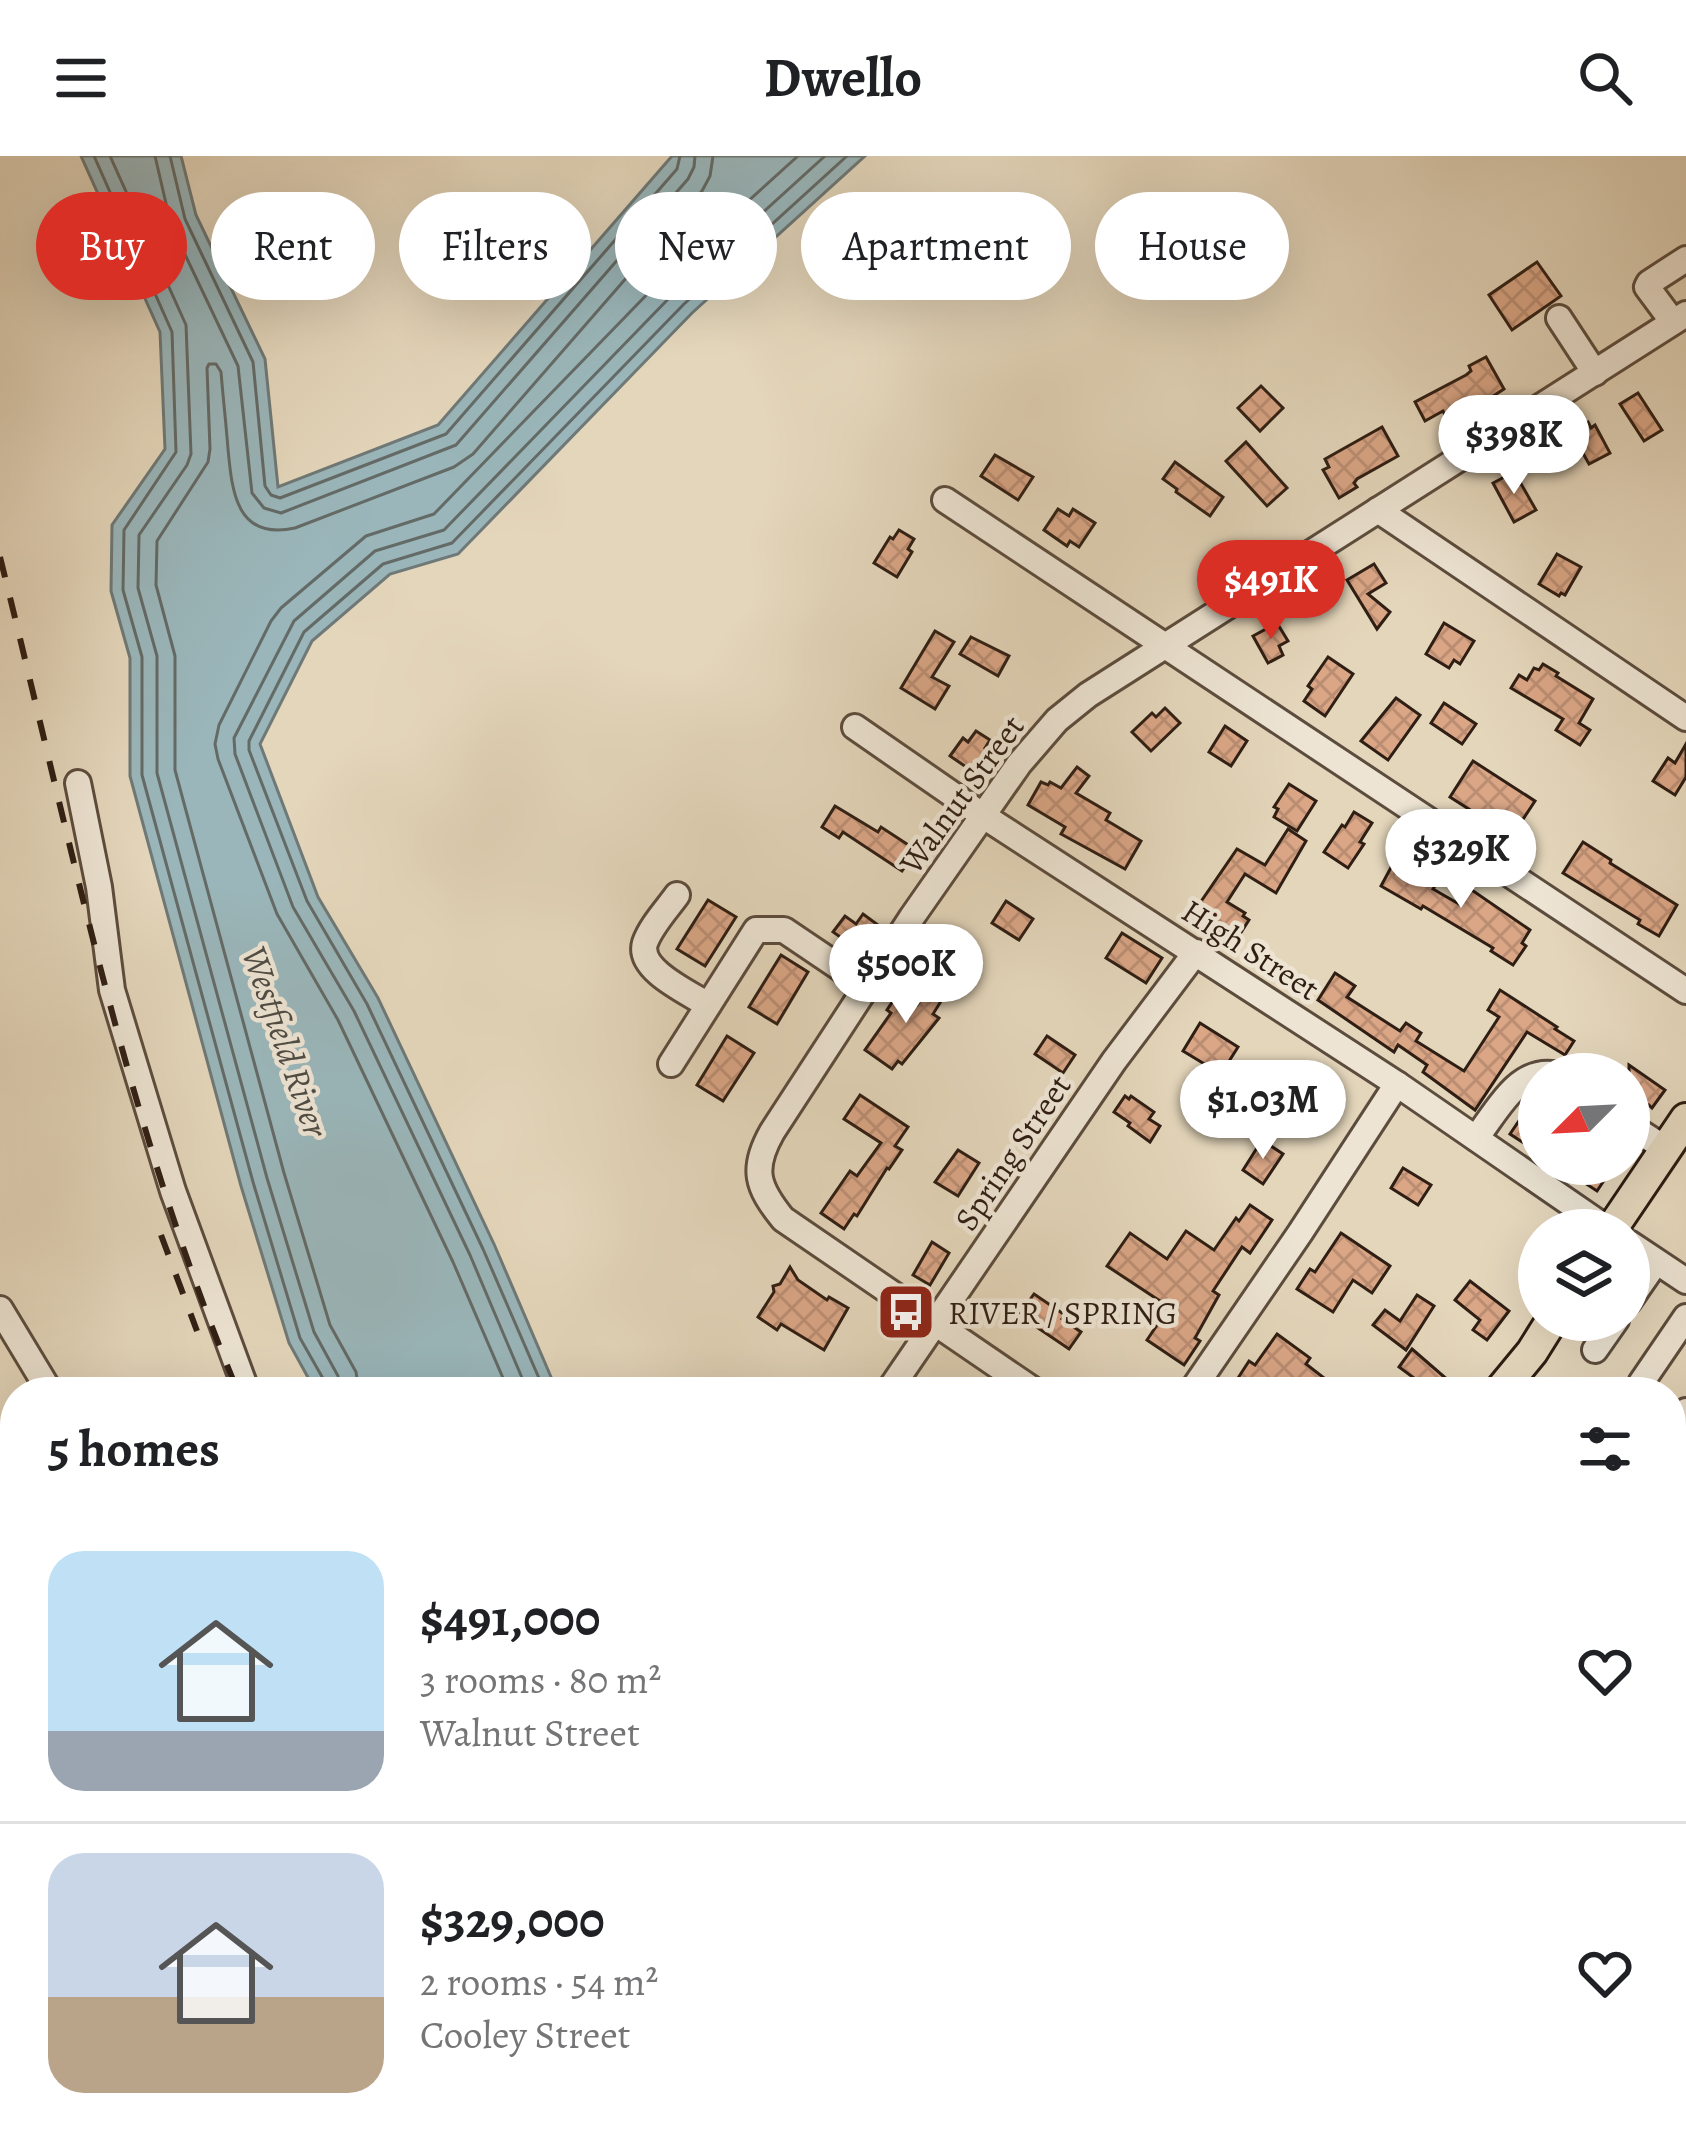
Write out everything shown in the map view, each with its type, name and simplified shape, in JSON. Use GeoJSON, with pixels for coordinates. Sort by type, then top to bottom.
{"type":"FeatureCollection","features":[{"type":"Feature","properties":{"kind":"main road"},"geometry":{"type":"LineString","coordinates":[[1625,1209],[1686,1119]]}},
{"type":"Feature","properties":{"kind":"main road"},"geometry":{"type":"LineString","coordinates":[[1511,1377],[1539,1341]]}},
{"type":"Feature","properties":{"kind":"street"},"geometry":{"type":"LineString","coordinates":[[1680,318],[1647,286],[1686,259]]}},
{"type":"Feature","properties":{"kind":"street"},"geometry":{"type":"LineString","coordinates":[[1558,318],[1595,373]]}},
{"type":"Feature","properties":{"kind":"street","name":"Walnut Street"},"geometry":{"type":"LineString","coordinates":[[935,1322],[789,1223],[772,1204],[759,1178],[758,1163],[766,1141],[912,917],[1019,764],[1088,695],[1680,318]]}},
{"type":"Feature","properties":{"kind":"street"},"geometry":{"type":"LineString","coordinates":[[945,500],[1686,991]]}},
{"type":"Feature","properties":{"kind":"street"},"geometry":{"type":"LineString","coordinates":[[1378,510],[1686,718]]}},
{"type":"Feature","properties":{"kind":"street","name":"High Street"},"geometry":{"type":"LineString","coordinates":[[855,727],[1579,1209]]}},
{"type":"Feature","properties":{"kind":"street"},"geometry":{"type":"LineString","coordinates":[[78,783],[99,887],[112,990],[172,1191],[241,1377]]}},
{"type":"Feature","properties":{"kind":"street"},"geometry":{"type":"LineString","coordinates":[[677,895],[649,935],[644,959],[708,1005]]}},
{"type":"Feature","properties":{"kind":"street"},"geometry":{"type":"LineString","coordinates":[[671,1064],[756,930],[784,930],[867,986]]}},
{"type":"Feature","properties":{"kind":"street","name":"Spring Street"},"geometry":{"type":"LineString","coordinates":[[898,1377],[1114,1061],[1196,952]]}},
{"type":"Feature","properties":{"kind":"street"},"geometry":{"type":"LineString","coordinates":[[1476,1138],[1518,1083]]}},
{"type":"Feature","properties":{"kind":"street"},"geometry":{"type":"LineString","coordinates":[[1201,1377],[1397,1084]]}},
{"type":"Feature","properties":{"kind":"street"},"geometry":{"type":"LineString","coordinates":[[1650,1139],[1666,1149]]}},
{"type":"Feature","properties":{"kind":"street"},"geometry":{"type":"LineString","coordinates":[[1650,1258],[1686,1281]]}},
{"type":"Feature","properties":{"kind":"street"},"geometry":{"type":"LineString","coordinates":[[1650,1271],[1656,1262]]}},
{"type":"Feature","properties":{"kind":"street"},"geometry":{"type":"LineString","coordinates":[[0,1309],[41,1377]]}},
{"type":"Feature","properties":{"kind":"street"},"geometry":{"type":"LineString","coordinates":[[1645,1377],[1686,1317]]}},
{"type":"Feature","properties":{"kind":"street"},"geometry":{"type":"LineString","coordinates":[[935,1322],[1014,1377]]}},
{"type":"Feature","properties":{"kind":"street"},"geometry":{"type":"LineString","coordinates":[[1595,1350],[1601,1341]]}},
{"type":"Feature","properties":{"kind":"water","name":"Westfield River"},"geometry":{"type":"Polygon","coordinates":[[[81,156],[181,156],[196,215],[211,246],[211,300],[237,300],[265,359],[278,487],[438,425],[547,300],[591,300],[591,249],[615,222],[615,300],[706,300],[458,554],[390,574],[312,641],[260,744],[318,897],[378,998],[551,1377],[308,1377],[289,1343],[241,1186],[130,776],[130,658],[111,591],[112,525],[165,449],[160,332],[146,300],[187,300],[187,192],[97,192],[81,156]]]}},
{"type":"Feature","properties":{"kind":"water"},"geometry":{"type":"Polygon","coordinates":[[[672,156],[865,156],[825,192],[801,192],[801,214],[777,236],[777,192],[641,192],[672,156]]]}},
{"type":"Feature","properties":{"kind":"building"},"geometry":{"type":"Polygon","coordinates":[[[1537,262],[1561,296],[1512,330],[1489,295],[1537,262]]]}},
{"type":"Feature","properties":{"kind":"building"},"geometry":{"type":"Polygon","coordinates":[[[1486,357],[1504,389],[1450,424],[1443,411],[1425,421],[1415,402],[1466,375],[1469,366],[1486,357]]]}},
{"type":"Feature","properties":{"kind":"building"},"geometry":{"type":"Polygon","coordinates":[[[1261,386],[1283,408],[1260,431],[1238,408],[1261,386]]]}},
{"type":"Feature","properties":{"kind":"building"},"geometry":{"type":"Polygon","coordinates":[[[1638,393],[1662,430],[1644,441],[1620,404],[1638,393]]]}},
{"type":"Feature","properties":{"kind":"building"},"geometry":{"type":"Polygon","coordinates":[[[1588,422],[1591,428],[1595,425],[1610,453],[1589,464],[1571,432],[1588,422]]]}},
{"type":"Feature","properties":{"kind":"building"},"geometry":{"type":"Polygon","coordinates":[[[1382,427],[1398,456],[1357,479],[1357,487],[1339,498],[1323,470],[1329,467],[1325,459],[1382,427]]]}},
{"type":"Feature","properties":{"kind":"building"},"geometry":{"type":"Polygon","coordinates":[[[1246,442],[1287,488],[1267,506],[1226,461],[1246,442]]]}},
{"type":"Feature","properties":{"kind":"building"},"geometry":{"type":"Polygon","coordinates":[[[995,455],[1033,477],[1018,500],[981,476],[995,455]]]}},
{"type":"Feature","properties":{"kind":"building"},"geometry":{"type":"Polygon","coordinates":[[[1175,462],[1223,497],[1210,516],[1163,479],[1175,462]]]}},
{"type":"Feature","properties":{"kind":"building"},"geometry":{"type":"Polygon","coordinates":[[[1512,473],[1536,510],[1514,522],[1493,483],[1512,473]]]}},
{"type":"Feature","properties":{"kind":"building"},"geometry":{"type":"Polygon","coordinates":[[[1058,509],[1069,516],[1073,509],[1095,523],[1079,547],[1070,541],[1067,546],[1044,530],[1058,509]]]}},
{"type":"Feature","properties":{"kind":"building"},"geometry":{"type":"Polygon","coordinates":[[[899,530],[914,539],[897,577],[874,563],[899,530]]]}},
{"type":"Feature","properties":{"kind":"building"},"geometry":{"type":"Polygon","coordinates":[[[1557,554],[1581,567],[1565,595],[1559,596],[1539,584],[1557,554]]]}},
{"type":"Feature","properties":{"kind":"building"},"geometry":{"type":"Polygon","coordinates":[[[1374,564],[1386,583],[1368,594],[1390,612],[1377,629],[1347,580],[1374,564]]]}},
{"type":"Feature","properties":{"kind":"building"},"geometry":{"type":"Polygon","coordinates":[[[1277,623],[1288,641],[1279,646],[1283,655],[1268,663],[1253,636],[1277,623]]]}},
{"type":"Feature","properties":{"kind":"building"},"geometry":{"type":"Polygon","coordinates":[[[1444,623],[1474,641],[1460,664],[1454,660],[1449,668],[1426,654],[1444,623]]]}},
{"type":"Feature","properties":{"kind":"building"},"geometry":{"type":"Polygon","coordinates":[[[935,631],[954,642],[932,677],[949,686],[935,709],[901,688],[935,631]]]}},
{"type":"Feature","properties":{"kind":"building"},"geometry":{"type":"Polygon","coordinates":[[[971,637],[1009,656],[998,676],[960,654],[971,637]]]}},
{"type":"Feature","properties":{"kind":"building"},"geometry":{"type":"Polygon","coordinates":[[[1328,657],[1353,674],[1325,716],[1304,701],[1312,689],[1308,686],[1328,657]]]}},
{"type":"Feature","properties":{"kind":"building"},"geometry":{"type":"Polygon","coordinates":[[[1543,664],[1593,699],[1579,723],[1590,730],[1580,745],[1556,730],[1563,719],[1511,688],[1519,675],[1527,680],[1543,664]]]}},
{"type":"Feature","properties":{"kind":"building"},"geometry":{"type":"Polygon","coordinates":[[[1396,698],[1420,715],[1388,760],[1361,741],[1396,698]]]}},
{"type":"Feature","properties":{"kind":"building"},"geometry":{"type":"Polygon","coordinates":[[[1444,703],[1476,724],[1462,744],[1431,723],[1444,703]]]}},
{"type":"Feature","properties":{"kind":"building"},"geometry":{"type":"Polygon","coordinates":[[[1165,708],[1180,723],[1151,751],[1132,732],[1152,713],[1156,717],[1165,708]]]}},
{"type":"Feature","properties":{"kind":"building"},"geometry":{"type":"Polygon","coordinates":[[[1225,726],[1247,741],[1231,766],[1209,752],[1225,726]]]}},
{"type":"Feature","properties":{"kind":"building"},"geometry":{"type":"Polygon","coordinates":[[[976,731],[990,740],[985,748],[990,751],[975,773],[950,756],[963,738],[968,742],[976,731]]]}},
{"type":"Feature","properties":{"kind":"building"},"geometry":{"type":"Polygon","coordinates":[[[1686,744],[1686,777],[1675,795],[1653,781],[1668,758],[1675,763],[1686,744]]]}},
{"type":"Feature","properties":{"kind":"building"},"geometry":{"type":"Polygon","coordinates":[[[1473,761],[1535,801],[1508,842],[1489,829],[1492,824],[1450,797],[1473,761]]]}},
{"type":"Feature","properties":{"kind":"building"},"geometry":{"type":"Polygon","coordinates":[[[1077,767],[1089,776],[1076,793],[1110,813],[1106,820],[1141,841],[1125,869],[1061,834],[1065,827],[1028,805],[1041,782],[1061,788],[1077,767]]]}},
{"type":"Feature","properties":{"kind":"building"},"geometry":{"type":"Polygon","coordinates":[[[1289,784],[1316,801],[1297,831],[1274,817],[1278,809],[1274,807],[1289,784]]]}},
{"type":"Feature","properties":{"kind":"building"},"geometry":{"type":"Polygon","coordinates":[[[835,806],[916,850],[902,871],[843,832],[839,838],[822,827],[835,806]]]}},
{"type":"Feature","properties":{"kind":"building"},"geometry":{"type":"Polygon","coordinates":[[[1354,812],[1372,823],[1348,868],[1324,852],[1354,812]]]}},
{"type":"Feature","properties":{"kind":"building"},"geometry":{"type":"Polygon","coordinates":[[[1288,829],[1306,841],[1276,893],[1245,874],[1227,902],[1249,920],[1233,945],[1189,919],[1237,849],[1265,865],[1288,829]]]}},
{"type":"Feature","properties":{"kind":"building"},"geometry":{"type":"Polygon","coordinates":[[[1583,842],[1677,905],[1659,936],[1563,873],[1583,842]]]}},
{"type":"Feature","properties":{"kind":"building"},"geometry":{"type":"Polygon","coordinates":[[[1395,860],[1427,873],[1424,877],[1436,884],[1433,889],[1459,904],[1469,888],[1530,930],[1513,965],[1423,906],[1381,886],[1395,860]]]}},
{"type":"Feature","properties":{"kind":"building"},"geometry":{"type":"Polygon","coordinates":[[[708,900],[736,917],[705,966],[677,949],[708,900]]]}},
{"type":"Feature","properties":{"kind":"building"},"geometry":{"type":"Polygon","coordinates":[[[1006,901],[1033,919],[1019,940],[992,923],[1006,901]]]}},
{"type":"Feature","properties":{"kind":"building"},"geometry":{"type":"Polygon","coordinates":[[[863,914],[878,925],[859,950],[833,932],[845,916],[856,924],[863,914]]]}},
{"type":"Feature","properties":{"kind":"building"},"geometry":{"type":"Polygon","coordinates":[[[1122,933],[1162,958],[1146,983],[1106,958],[1122,933]]]}},
{"type":"Feature","properties":{"kind":"building"},"geometry":{"type":"Polygon","coordinates":[[[781,955],[808,972],[777,1024],[749,1007],[781,955]]]}},
{"type":"Feature","properties":{"kind":"building"},"geometry":{"type":"Polygon","coordinates":[[[1335,973],[1355,986],[1347,997],[1400,1031],[1406,1023],[1421,1033],[1416,1041],[1464,1071],[1499,1017],[1488,1010],[1500,990],[1574,1041],[1562,1053],[1527,1032],[1475,1110],[1423,1072],[1427,1065],[1398,1045],[1394,1052],[1318,1000],[1335,973]]]}},
{"type":"Feature","properties":{"kind":"building"},"geometry":{"type":"Polygon","coordinates":[[[934,980],[948,990],[933,1014],[939,1018],[902,1064],[898,1061],[892,1069],[865,1050],[891,1013],[887,1010],[899,992],[917,1005],[934,980]]]}},
{"type":"Feature","properties":{"kind":"building"},"geometry":{"type":"Polygon","coordinates":[[[1200,1023],[1238,1047],[1221,1074],[1183,1051],[1200,1023]]]}},
{"type":"Feature","properties":{"kind":"building"},"geometry":{"type":"Polygon","coordinates":[[[727,1036],[754,1053],[723,1101],[697,1085],[727,1036]]]}},
{"type":"Feature","properties":{"kind":"building"},"geometry":{"type":"Polygon","coordinates":[[[1047,1036],[1075,1055],[1063,1073],[1035,1054],[1047,1036]]]}},
{"type":"Feature","properties":{"kind":"building"},"geometry":{"type":"Polygon","coordinates":[[[1650,1080],[1665,1090],[1650,1106],[1650,1080]]]}},
{"type":"Feature","properties":{"kind":"building"},"geometry":{"type":"Polygon","coordinates":[[[1296,1088],[1319,1103],[1305,1126],[1282,1111],[1296,1088]]]}},
{"type":"Feature","properties":{"kind":"building"},"geometry":{"type":"Polygon","coordinates":[[[860,1095],[908,1127],[895,1146],[902,1150],[844,1229],[821,1213],[850,1171],[857,1176],[881,1143],[844,1119],[860,1095]]]}},
{"type":"Feature","properties":{"kind":"building"},"geometry":{"type":"Polygon","coordinates":[[[1125,1096],[1154,1112],[1149,1119],[1160,1126],[1150,1142],[1114,1112],[1125,1096]]]}},
{"type":"Feature","properties":{"kind":"building"},"geometry":{"type":"Polygon","coordinates":[[[1262,1140],[1283,1154],[1263,1184],[1243,1170],[1262,1140]]]}},
{"type":"Feature","properties":{"kind":"building"},"geometry":{"type":"Polygon","coordinates":[[[958,1150],[979,1163],[958,1196],[935,1182],[958,1150]]]}},
{"type":"Feature","properties":{"kind":"building"},"geometry":{"type":"Polygon","coordinates":[[[1403,1168],[1431,1185],[1418,1205],[1391,1188],[1403,1168]]]}},
{"type":"Feature","properties":{"kind":"building"},"geometry":{"type":"Polygon","coordinates":[[[1250,1205],[1272,1220],[1250,1253],[1242,1247],[1213,1291],[1219,1295],[1184,1365],[1147,1340],[1169,1307],[1107,1266],[1130,1233],[1167,1259],[1186,1231],[1214,1250],[1250,1205]]]}},
{"type":"Feature","properties":{"kind":"building"},"geometry":{"type":"Polygon","coordinates":[[[1341,1233],[1390,1266],[1372,1293],[1353,1280],[1333,1312],[1297,1289],[1310,1269],[1315,1272],[1341,1233]]]}},
{"type":"Feature","properties":{"kind":"building"},"geometry":{"type":"Polygon","coordinates":[[[932,1242],[949,1253],[930,1285],[913,1275],[932,1242]]]}},
{"type":"Feature","properties":{"kind":"building"},"geometry":{"type":"Polygon","coordinates":[[[790,1267],[798,1280],[848,1308],[824,1350],[781,1324],[777,1330],[758,1317],[773,1286],[780,1284],[790,1267]]]}},
{"type":"Feature","properties":{"kind":"building"},"geometry":{"type":"Polygon","coordinates":[[[1470,1281],[1509,1311],[1487,1340],[1473,1330],[1480,1320],[1455,1300],[1470,1281]]]}},
{"type":"Feature","properties":{"kind":"building"},"geometry":{"type":"Polygon","coordinates":[[[1034,1294],[1081,1332],[1069,1349],[1019,1315],[1034,1294]]]}},
{"type":"Feature","properties":{"kind":"building"},"geometry":{"type":"Polygon","coordinates":[[[1417,1295],[1434,1306],[1406,1350],[1373,1325],[1385,1310],[1400,1321],[1417,1295]]]}},
{"type":"Feature","properties":{"kind":"building"},"geometry":{"type":"Polygon","coordinates":[[[1277,1334],[1310,1358],[1306,1364],[1323,1377],[1239,1377],[1249,1361],[1255,1365],[1277,1334]]]}},
{"type":"Feature","properties":{"kind":"building"},"geometry":{"type":"Polygon","coordinates":[[[1412,1349],[1444,1377],[1413,1377],[1399,1367],[1412,1349]]]}},
{"type":"Feature","properties":{"kind":"railway"},"geometry":{"type":"LineString","coordinates":[[0,557],[132,1084],[198,1291],[232,1377]]}},
{"type":"Feature","properties":{"kind":"railway"},"geometry":{"type":"LineString","coordinates":[[161,1235],[197,1331]]}},
{"type":"Feature","properties":{"kind":"place","name":"RIVER / SPRING"},"geometry":{"type":"Point","coordinates":[906,1312]}}]}
